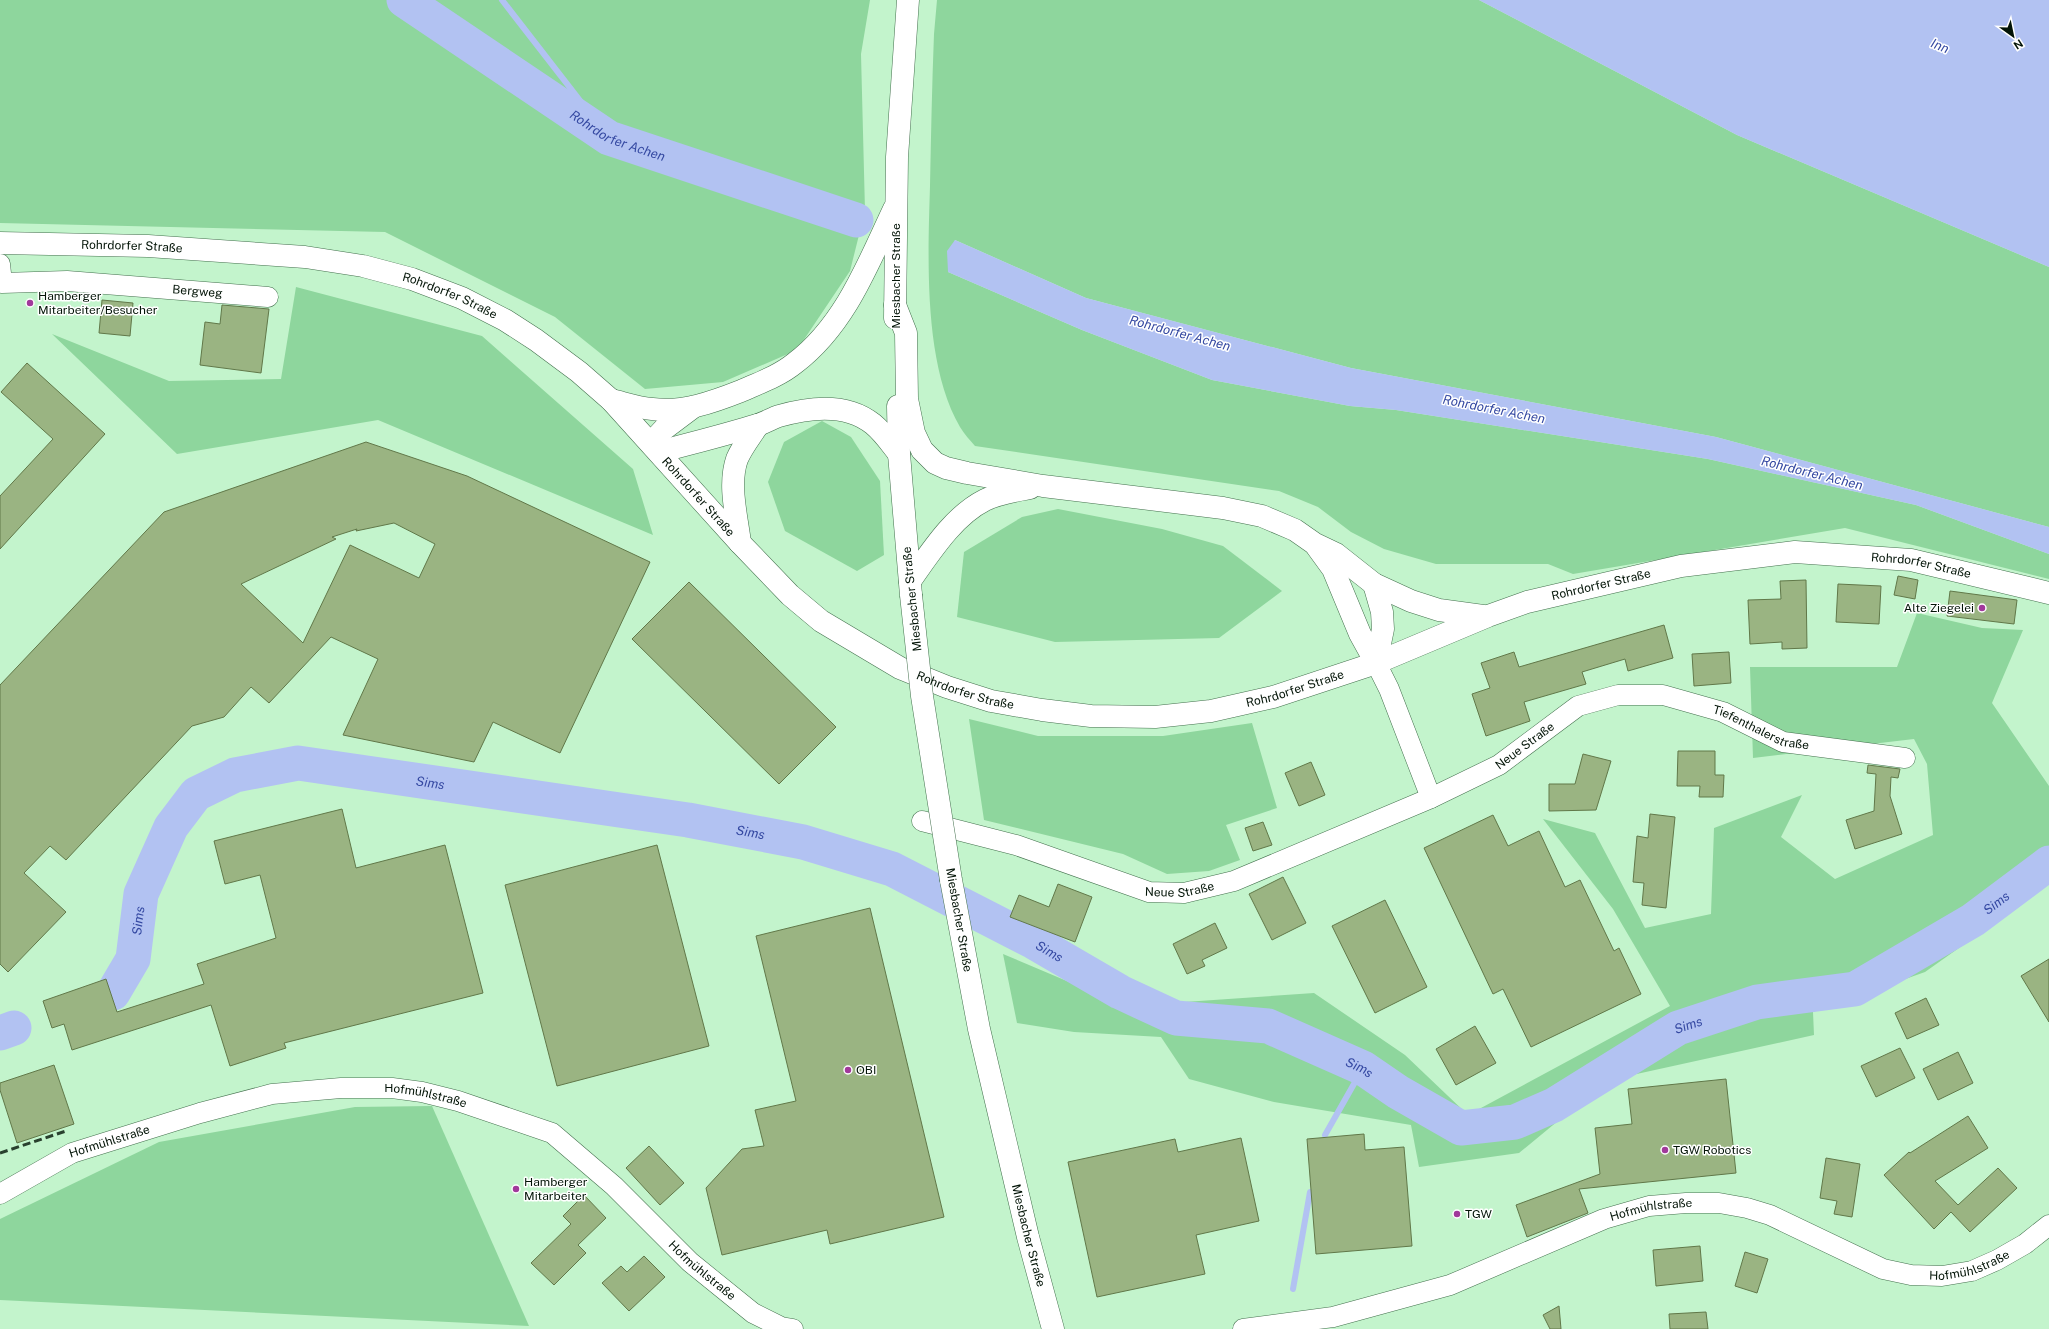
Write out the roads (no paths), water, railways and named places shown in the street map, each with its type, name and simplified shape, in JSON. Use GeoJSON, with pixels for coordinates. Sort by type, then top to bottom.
{"type":"FeatureCollection","features":[{"type":"Feature","properties":{"kind":"main road","name":"Miesbacher Straße"},"geometry":{"type":"LineString","coordinates":[[908,0],[900,102],[896,204],[895,305],[899,454],[910,588],[922,696],[951,880],[979,1029],[1028,1237],[1053,1329]]}},
{"type":"Feature","properties":{"kind":"main road"},"geometry":{"type":"LineString","coordinates":[[655,447],[664,429],[692,408],[768,380],[794,364],[817,344],[838,318],[858,284],[896,204]]}},
{"type":"Feature","properties":{"kind":"main road","name":"Rohrdorfer Straße"},"geometry":{"type":"LineString","coordinates":[[0,243],[148,246],[305,257],[363,266],[412,279],[462,298],[506,320],[536,340],[579,372],[611,400],[740,543],[790,595],[828,625],[900,668],[947,687],[992,701],[1042,710],[1091,716],[1154,717],[1211,711],[1273,697],[1376,663],[1488,616],[1527,602],[1681,566],[1794,552],[1912,560],[2049,593]]}},
{"type":"Feature","properties":{"kind":"main road"},"geometry":{"type":"LineString","coordinates":[[895,305],[906,332],[907,399],[914,433],[922,450],[935,463],[946,468],[1043,486],[1223,508],[1262,516],[1295,530],[1315,544],[1336,554],[1374,584],[1411,601],[1439,610],[1488,616]]}},
{"type":"Feature","properties":{"kind":"main road"},"geometry":{"type":"LineString","coordinates":[[611,400],[653,409],[692,408]]}},
{"type":"Feature","properties":{"kind":"main road"},"geometry":{"type":"LineString","coordinates":[[655,447],[758,425],[779,416],[818,409],[833,409],[848,412],[872,423],[884,434],[899,454]]}},
{"type":"Feature","properties":{"kind":"main road"},"geometry":{"type":"LineString","coordinates":[[740,543],[733,478],[737,459],[758,425]]}},
{"type":"Feature","properties":{"kind":"main road"},"geometry":{"type":"LineString","coordinates":[[910,588],[956,522],[972,509],[984,500],[1001,494],[1043,486]]}},
{"type":"Feature","properties":{"kind":"main road"},"geometry":{"type":"LineString","coordinates":[[1315,544],[1333,570],[1360,634],[1376,663]]}},
{"type":"Feature","properties":{"kind":"main road"},"geometry":{"type":"LineString","coordinates":[[1374,584],[1382,612],[1382,629],[1376,663]]}},
{"type":"Feature","properties":{"kind":"street","name":"Bergweg"},"geometry":{"type":"LineString","coordinates":[[0,264],[2,283],[67,281],[268,297]]}},
{"type":"Feature","properties":{"kind":"street"},"geometry":{"type":"LineString","coordinates":[[1376,663],[1389,689],[1431,798]]}},
{"type":"Feature","properties":{"kind":"street","name":"Neue Straße"},"geometry":{"type":"LineString","coordinates":[[922,822],[1016,846],[1149,892],[1184,893],[1234,881],[1431,798],[1499,765],[1578,706],[1618,695]]}},
{"type":"Feature","properties":{"kind":"street","name":"Tiefenthalerstraße"},"geometry":{"type":"LineString","coordinates":[[1618,695],[1663,695],[1723,712],[1783,742],[1905,758]]}},
{"type":"Feature","properties":{"kind":"street","name":"Hofmühlstraße"},"geometry":{"type":"LineString","coordinates":[[0,1194],[72,1154],[200,1113],[272,1094],[362,1088],[422,1092],[458,1101],[552,1133],[614,1186],[690,1262],[753,1313],[781,1327],[793,1329]]}},
{"type":"Feature","properties":{"kind":"street","name":"Hofmühlstraße"},"geometry":{"type":"LineString","coordinates":[[1244,1329],[1334,1317],[1450,1285],[1604,1218],[1649,1206],[1686,1202],[1719,1203],[1747,1208],[1777,1218],[1883,1269],[1911,1275],[1942,1276],[1972,1271],[1997,1260],[2025,1244],[2049,1225]]}},
{"type":"Feature","properties":{"kind":"water","name":"Inn"},"geometry":{"type":"Polygon","coordinates":[[[1479,0],[2049,0],[2049,267],[1737,135],[1479,0]]]}},
{"type":"Feature","properties":{"kind":"water"},"geometry":{"type":"Polygon","coordinates":[[[955,240],[1086,298],[1351,368],[1716,437],[2049,527],[2049,554],[1916,505],[1708,459],[1396,410],[1350,406],[1212,380],[1082,330],[948,272],[947,251],[955,240]]]}},
{"type":"Feature","properties":{"kind":"waterway","name":"Rohrdorfer Achen"},"geometry":{"type":"LineString","coordinates":[[404,0],[609,138],[856,220]]}},
{"type":"Feature","properties":{"kind":"waterway"},"geometry":{"type":"LineString","coordinates":[[502,0],[609,138]]}},
{"type":"Feature","properties":{"kind":"waterway","name":"Sims"},"geometry":{"type":"LineString","coordinates":[[113,993],[133,959],[141,894],[171,827],[196,794],[235,775],[298,763],[688,820],[803,842],[892,869],[1034,942],[1120,992],[1176,1018],[1268,1026],[1363,1068],[1398,1092],[1461,1128],[1515,1122],[1554,1105],[1678,1028],[1757,1002],[1855,989],[1973,920],[2049,863]]}},
{"type":"Feature","properties":{"kind":"waterway","name":"Sims"},"geometry":{"type":"LineString","coordinates":[[0,1033],[14,1028]]}},
{"type":"Feature","properties":{"kind":"waterway"},"geometry":{"type":"LineString","coordinates":[[1325,1135],[1363,1068]]}},
{"type":"Feature","properties":{"kind":"waterway"},"geometry":{"type":"LineString","coordinates":[[1293,1289],[1310,1192]]}},
{"type":"Feature","properties":{"kind":"railway"},"geometry":{"type":"LineString","coordinates":[[0,1153],[66,1131]]}},
{"type":"Feature","properties":{"kind":"place","name":"Hamberger Mitarbeiter/Besucher"},"geometry":{"type":"Point","coordinates":[30,303]}},
{"type":"Feature","properties":{"kind":"place","name":"Alte Ziegelei"},"geometry":{"type":"Point","coordinates":[1982,608]}},
{"type":"Feature","properties":{"kind":"place","name":"OBI"},"geometry":{"type":"Point","coordinates":[848,1070]}},
{"type":"Feature","properties":{"kind":"place","name":"TGW Robotics"},"geometry":{"type":"Point","coordinates":[1665,1150]}},
{"type":"Feature","properties":{"kind":"place","name":"Hamberger Mitarbeiter"},"geometry":{"type":"Point","coordinates":[516,1189]}},
{"type":"Feature","properties":{"kind":"place","name":"TGW"},"geometry":{"type":"Point","coordinates":[1457,1214]}}]}
